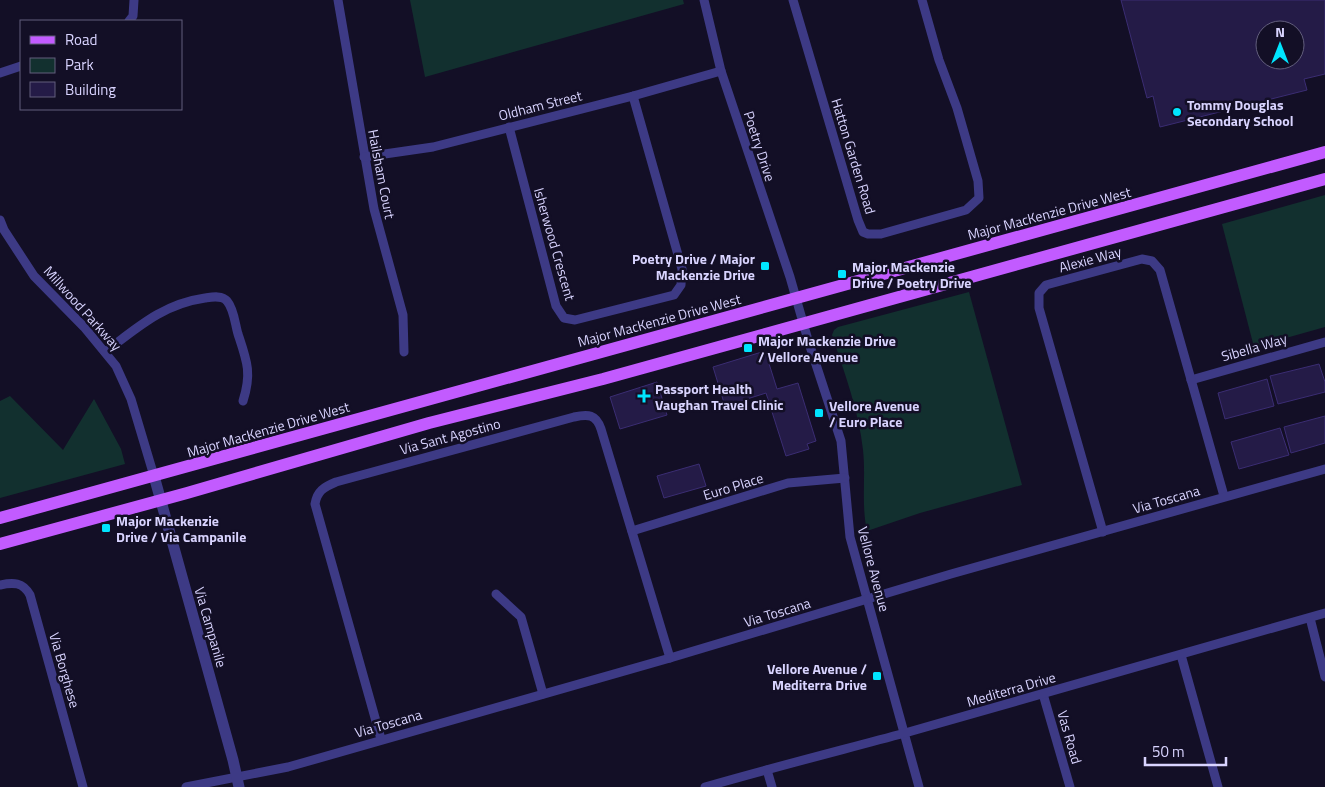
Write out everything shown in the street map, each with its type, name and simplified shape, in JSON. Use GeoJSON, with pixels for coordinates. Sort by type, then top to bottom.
{"type":"FeatureCollection","features":[{"type":"Feature","properties":{"kind":"main road","name":"Major MacKenzie Drive West"},"geometry":{"type":"LineString","coordinates":[[0,518],[1325,152]]}},
{"type":"Feature","properties":{"kind":"main road"},"geometry":{"type":"LineString","coordinates":[[0,544],[429,423],[603,379],[1325,179]]}},
{"type":"Feature","properties":{"kind":"street"},"geometry":{"type":"LineString","coordinates":[[130,20],[133,16],[134,0]]}},
{"type":"Feature","properties":{"kind":"street","name":"Hailsham Court"},"geometry":{"type":"LineString","coordinates":[[338,0],[374,209],[403,315],[404,352]]}},
{"type":"Feature","properties":{"kind":"street","name":"Poetry Drive"},"geometry":{"type":"LineString","coordinates":[[704,0],[721,72],[796,298]]}},
{"type":"Feature","properties":{"kind":"street","name":"Hatton Garden Road"},"geometry":{"type":"LineString","coordinates":[[793,0],[858,220],[864,232],[868,234],[881,234],[966,210],[979,198],[978,181],[957,108],[939,60],[922,0]]}},
{"type":"Feature","properties":{"kind":"street"},"geometry":{"type":"LineString","coordinates":[[0,73],[20,66]]}},
{"type":"Feature","properties":{"kind":"street","name":"Oldham Street"},"geometry":{"type":"LineString","coordinates":[[364,157],[433,146],[721,72]]}},
{"type":"Feature","properties":{"kind":"street","name":"Isherwood Crescent"},"geometry":{"type":"LineString","coordinates":[[509,127],[556,306],[564,318],[575,320],[674,295],[681,285],[682,269],[633,96]]}},
{"type":"Feature","properties":{"kind":"street","name":"Millwood Parkway"},"geometry":{"type":"LineString","coordinates":[[0,220],[4,230],[34,276],[55,295],[105,352],[123,381],[154,476]]}},
{"type":"Feature","properties":{"kind":"street","name":"Alexie Way"},"geometry":{"type":"LineString","coordinates":[[1103,532],[1040,308],[1039,293],[1046,285],[1142,259],[1152,261],[1160,270],[1224,496]]}},
{"type":"Feature","properties":{"kind":"street"},"geometry":{"type":"LineString","coordinates":[[105,352],[164,310],[192,300],[223,298],[229,305],[248,369],[248,379],[243,401]]}},
{"type":"Feature","properties":{"kind":"street","name":"Vellore Avenue"},"geometry":{"type":"LineString","coordinates":[[796,298],[841,441],[849,531],[920,787]]}},
{"type":"Feature","properties":{"kind":"street","name":"Sibella Way"},"geometry":{"type":"LineString","coordinates":[[1191,380],[1325,342]]}},
{"type":"Feature","properties":{"kind":"street","name":"Via Sant Agostino"},"geometry":{"type":"LineString","coordinates":[[381,739],[317,512],[316,496],[320,490],[336,482],[574,417],[591,415],[597,418],[670,658]]}},
{"type":"Feature","properties":{"kind":"street","name":"Via Toscana"},"geometry":{"type":"LineString","coordinates":[[238,782],[381,739],[670,658],[951,574],[1325,468]]}},
{"type":"Feature","properties":{"kind":"street","name":"Via Campanile"},"geometry":{"type":"LineString","coordinates":[[154,476],[162,499],[184,588],[238,782]]}},
{"type":"Feature","properties":{"kind":"street","name":"Euro Place"},"geometry":{"type":"LineString","coordinates":[[632,531],[788,483],[845,478]]}},
{"type":"Feature","properties":{"kind":"street","name":"Via Borghese"},"geometry":{"type":"LineString","coordinates":[[0,585],[13,582],[27,589],[30,595],[84,787]]}},
{"type":"Feature","properties":{"kind":"street"},"geometry":{"type":"LineString","coordinates":[[496,594],[521,617],[543,694]]}},
{"type":"Feature","properties":{"kind":"street","name":"Mediterra Drive"},"geometry":{"type":"LineString","coordinates":[[704,787],[905,733],[1325,613]]}},
{"type":"Feature","properties":{"kind":"street"},"geometry":{"type":"LineString","coordinates":[[1310,618],[1325,677]]}},
{"type":"Feature","properties":{"kind":"street"},"geometry":{"type":"LineString","coordinates":[[1181,655],[1218,787]]}},
{"type":"Feature","properties":{"kind":"street","name":"Vas Road"},"geometry":{"type":"LineString","coordinates":[[1043,694],[1070,787]]}},
{"type":"Feature","properties":{"kind":"street"},"geometry":{"type":"LineString","coordinates":[[767,770],[772,787]]}},
{"type":"Feature","properties":{"kind":"street"},"geometry":{"type":"LineString","coordinates":[[186,787],[238,782]]}},
{"type":"Feature","properties":{"kind":"green space"},"geometry":{"type":"Polygon","coordinates":[[[410,0],[683,0],[684,4],[425,77],[410,0]]]}},
{"type":"Feature","properties":{"kind":"green space"},"geometry":{"type":"Polygon","coordinates":[[[1325,195],[1325,327],[1254,347],[1222,224],[1325,195]]]}},
{"type":"Feature","properties":{"kind":"green space"},"geometry":{"type":"Polygon","coordinates":[[[969,292],[1022,485],[920,513],[867,531],[864,511],[864,460],[861,435],[851,392],[832,335],[834,330],[838,327],[969,292]]]}},
{"type":"Feature","properties":{"kind":"green space"},"geometry":{"type":"Polygon","coordinates":[[[10,396],[63,450],[94,399],[121,449],[125,464],[0,498],[0,401],[10,396]]]}},
{"type":"Feature","properties":{"kind":"building"},"geometry":{"type":"Polygon","coordinates":[[[1121,0],[1325,0],[1325,74],[1304,79],[1307,90],[1160,127],[1153,96],[1147,98],[1121,0]]]}},
{"type":"Feature","properties":{"kind":"building"},"geometry":{"type":"Polygon","coordinates":[[[765,351],[777,389],[798,383],[816,441],[807,444],[809,449],[786,456],[766,393],[725,406],[713,367],[765,351]]]}},
{"type":"Feature","properties":{"kind":"building"},"geometry":{"type":"Polygon","coordinates":[[[1319,364],[1325,382],[1325,392],[1278,404],[1270,376],[1319,364]]]}},
{"type":"Feature","properties":{"kind":"building"},"geometry":{"type":"Polygon","coordinates":[[[1267,379],[1274,406],[1225,419],[1218,393],[1267,379]]]}},
{"type":"Feature","properties":{"kind":"building"},"geometry":{"type":"Polygon","coordinates":[[[657,382],[667,415],[620,429],[610,397],[657,382]]]}},
{"type":"Feature","properties":{"kind":"building"},"geometry":{"type":"Polygon","coordinates":[[[1325,416],[1325,443],[1291,453],[1284,427],[1325,416]]]}},
{"type":"Feature","properties":{"kind":"building"},"geometry":{"type":"Polygon","coordinates":[[[1280,428],[1289,455],[1239,469],[1231,442],[1280,428]]]}},
{"type":"Feature","properties":{"kind":"building"},"geometry":{"type":"Polygon","coordinates":[[[699,464],[706,486],[664,498],[657,476],[699,464]]]}},
{"type":"Feature","properties":{"kind":"place","name":"Tommy Douglas Secondary School"},"geometry":{"type":"Point","coordinates":[1177,112]}},
{"type":"Feature","properties":{"kind":"place","name":"Poetry Drive / Major Mackenzie Drive"},"geometry":{"type":"Point","coordinates":[765,266]}},
{"type":"Feature","properties":{"kind":"place","name":"Major Mackenzie Drive / Poetry Drive"},"geometry":{"type":"Point","coordinates":[842,274]}},
{"type":"Feature","properties":{"kind":"place","name":"Major Mackenzie Drive / Vellore Avenue"},"geometry":{"type":"Point","coordinates":[748,348]}},
{"type":"Feature","properties":{"kind":"place","name":"Passport Health Vaughan Travel Clinic"},"geometry":{"type":"Point","coordinates":[644,396]}},
{"type":"Feature","properties":{"kind":"place","name":"Vellore Avenue / Euro Place"},"geometry":{"type":"Point","coordinates":[819,413]}},
{"type":"Feature","properties":{"kind":"place","name":"Major Mackenzie Drive / Via Campanile"},"geometry":{"type":"Point","coordinates":[106,528]}},
{"type":"Feature","properties":{"kind":"place","name":"Vellore Avenue / Mediterra Drive"},"geometry":{"type":"Point","coordinates":[877,676]}}]}
